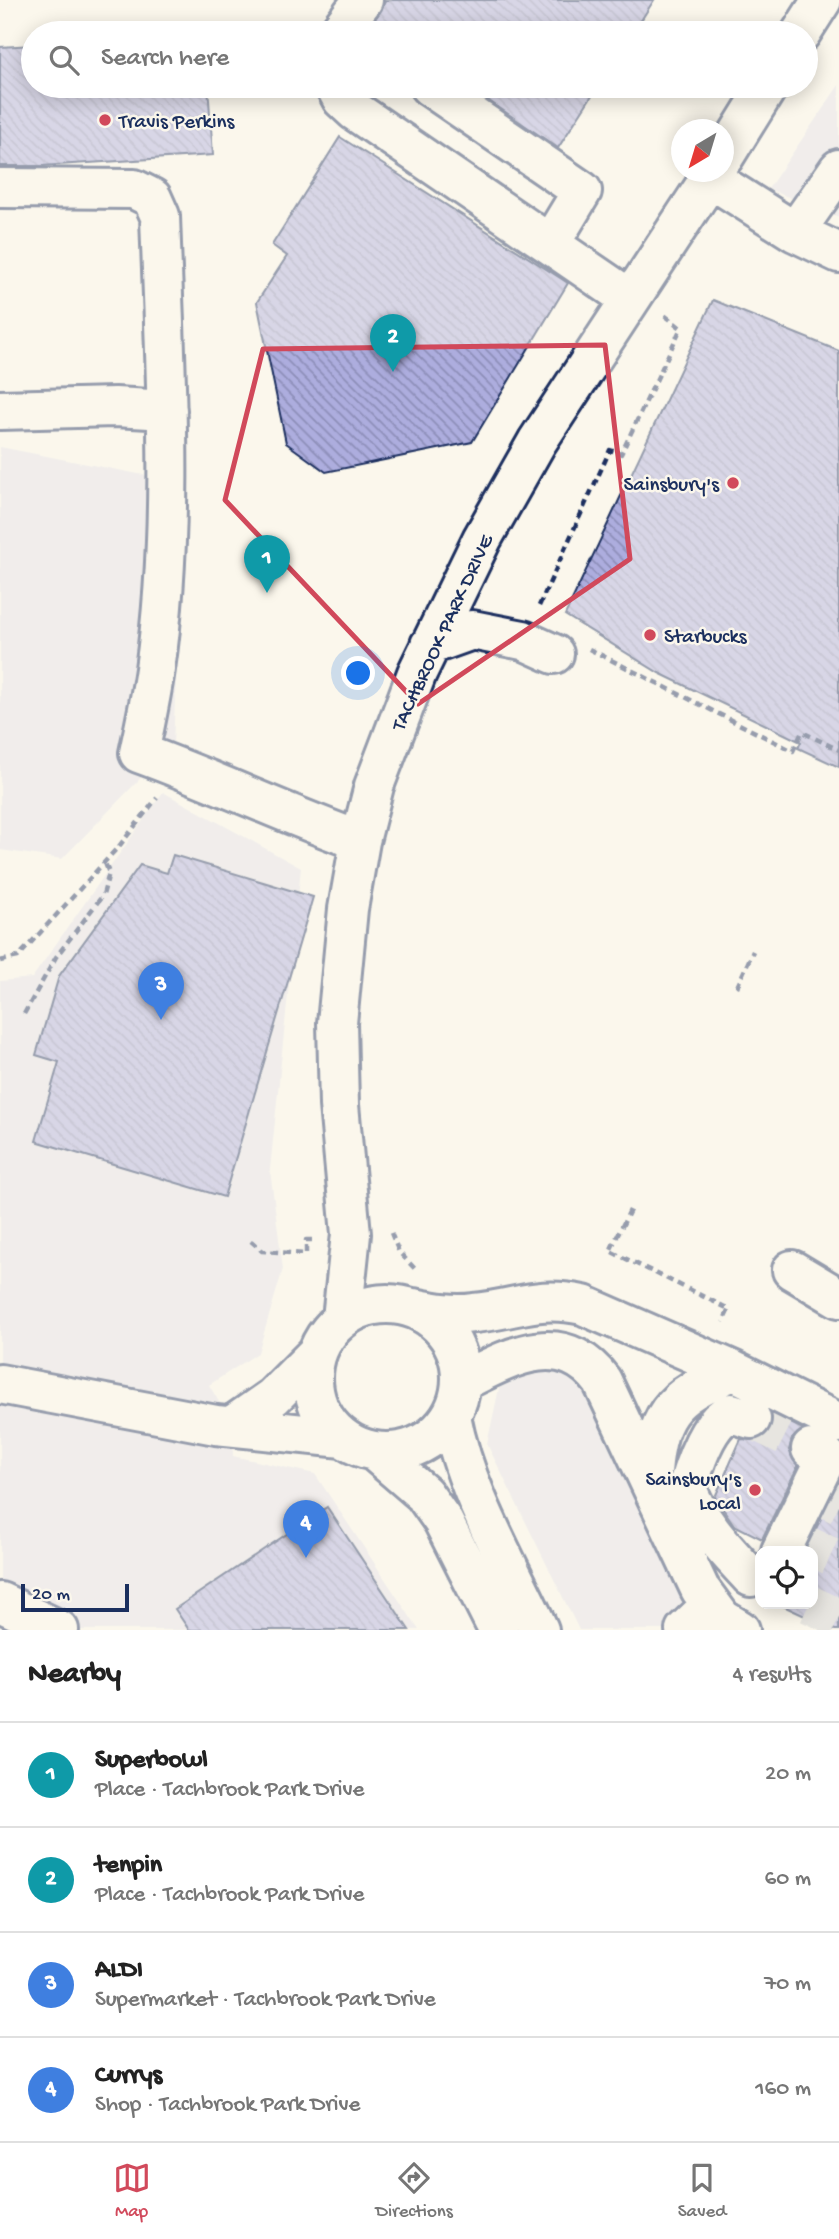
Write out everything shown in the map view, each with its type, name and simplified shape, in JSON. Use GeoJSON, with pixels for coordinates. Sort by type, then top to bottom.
{"type":"FeatureCollection","features":[{"type":"Feature","properties":{"kind":"street"},"geometry":{"type":"LineString","coordinates":[[809,21],[822,0]]}},
{"type":"Feature","properties":{"kind":"street"},"geometry":{"type":"LineString","coordinates":[[341,98],[355,111],[643,304]]}},
{"type":"Feature","properties":{"kind":"street"},"geometry":{"type":"LineString","coordinates":[[446,98],[582,191],[550,244]]}},
{"type":"Feature","properties":{"kind":"street","name":"TACHBROOK PARK DRIVE"},"geometry":{"type":"LineString","coordinates":[[734,140],[760,98]]}},
{"type":"Feature","properties":{"kind":"street"},"geometry":{"type":"LineString","coordinates":[[795,232],[839,169]]}},
{"type":"Feature","properties":{"kind":"street","name":"TACHBROOK PARK DRIVE"},"geometry":{"type":"LineString","coordinates":[[342,1319],[351,1234],[339,1105],[337,1023],[344,943],[360,841],[374,786],[429,646],[482,539],[524,464],[643,304],[709,182]]}},
{"type":"Feature","properties":{"kind":"street"},"geometry":{"type":"LineString","coordinates":[[732,182],[795,232],[839,253]]}},
{"type":"Feature","properties":{"kind":"street"},"geometry":{"type":"LineString","coordinates":[[0,188],[134,189],[152,198],[160,216],[167,410],[162,598],[155,670],[139,753],[360,841]]}},
{"type":"Feature","properties":{"kind":"street"},"geometry":{"type":"LineString","coordinates":[[0,410],[115,407],[167,410]]}},
{"type":"Feature","properties":{"kind":"street"},"geometry":{"type":"LineString","coordinates":[[429,646],[471,630],[569,650]]}},
{"type":"Feature","properties":{"kind":"street","name":"TACHBROOK PARK DRIVE"},"geometry":{"type":"LineString","coordinates":[[351,1234],[447,1333],[458,1356],[457,1448],[467,1476],[539,1630]]}},
{"type":"Feature","properties":{"kind":"street"},"geometry":{"type":"LineString","coordinates":[[839,1279],[792,1270],[839,1298]]}},
{"type":"Feature","properties":{"kind":"street"},"geometry":{"type":"LineString","coordinates":[[498,1630],[443,1521],[424,1494],[325,1419],[315,1395],[313,1370],[317,1353],[325,1338],[342,1319],[366,1307],[410,1296],[447,1315],[476,1313],[530,1301],[556,1299],[604,1312],[734,1371],[839,1423]]}},
{"type":"Feature","properties":{"kind":"street"},"geometry":{"type":"LineString","coordinates":[[0,1384],[195,1422],[233,1425],[358,1445],[412,1449],[434,1436],[456,1399],[520,1354],[557,1352],[586,1364],[602,1381],[669,1486],[695,1509],[712,1535],[755,1578]]}},
{"type":"Feature","properties":{"kind":"street"},"geometry":{"type":"LineString","coordinates":[[233,1425],[273,1397],[317,1353]]}},
{"type":"Feature","properties":{"kind":"street"},"geometry":{"type":"LineString","coordinates":[[734,1371],[691,1392],[661,1422],[654,1441],[669,1486],[679,1544],[698,1618],[722,1619],[740,1630]]}},
{"type":"Feature","properties":{"kind":"street"},"geometry":{"type":"LineString","coordinates":[[669,1486],[719,1418],[731,1413],[751,1419]]}},
{"type":"Feature","properties":{"kind":"street"},"geometry":{"type":"LineString","coordinates":[[679,1544],[755,1579]]}},
{"type":"Feature","properties":{"kind":"street"},"geometry":{"type":"LineString","coordinates":[[0,1602],[59,1630]]}},
{"type":"Feature","properties":{"kind":"path"},"geometry":{"type":"LineString","coordinates":[[537,610],[610,450],[621,454],[681,328],[643,304]]}},
{"type":"Feature","properties":{"kind":"path"},"geometry":{"type":"LineString","coordinates":[[569,650],[793,751],[802,732],[839,750]]}},
{"type":"Feature","properties":{"kind":"path"},"geometry":{"type":"LineString","coordinates":[[0,961],[18,957],[105,862],[163,792]]}},
{"type":"Feature","properties":{"kind":"path"},"geometry":{"type":"LineString","coordinates":[[24,1014],[56,957],[103,895],[109,873],[105,862]]}},
{"type":"Feature","properties":{"kind":"path"},"geometry":{"type":"LineString","coordinates":[[737,987],[753,951]]}},
{"type":"Feature","properties":{"kind":"path"},"geometry":{"type":"LineString","coordinates":[[629,1210],[610,1251],[729,1309],[723,1322]]}},
{"type":"Feature","properties":{"kind":"path"},"geometry":{"type":"LineString","coordinates":[[390,1229],[410,1296]]}},
{"type":"Feature","properties":{"kind":"path"},"geometry":{"type":"LineString","coordinates":[[251,1241],[262,1251],[306,1254],[306,1240],[313,1240]]}},
{"type":"Feature","properties":{"kind":"highlighted area"},"geometry":{"type":"Polygon","coordinates":[[[605,345],[630,559],[418,704],[225,500],[263,349],[605,345]]]}},
{"type":"Feature","properties":{"kind":"shaded area"},"geometry":{"type":"Polygon","coordinates":[[[839,85],[839,217],[768,189],[839,85]]]}},
{"type":"Feature","properties":{"kind":"shaded area"},"geometry":{"type":"Polygon","coordinates":[[[0,447],[185,483],[173,745],[62,859],[0,850],[0,447]]]}},
{"type":"Feature","properties":{"kind":"shaded area"},"geometry":{"type":"Polygon","coordinates":[[[163,792],[301,868],[270,1170],[283,1269],[258,1353],[209,1385],[233,1425],[233,1456],[315,1474],[419,1630],[18,1630],[0,1620],[0,981],[32,978],[163,792]]]}},
{"type":"Feature","properties":{"kind":"shaded area"},"geometry":{"type":"Polygon","coordinates":[[[505,1360],[602,1381],[741,1630],[579,1630],[487,1444],[505,1360]]]}},
{"type":"Feature","properties":{"kind":"building"},"geometry":{"type":"Polygon","coordinates":[[[386,0],[654,0],[641,21],[374,21],[386,0]]]}},
{"type":"Feature","properties":{"kind":"building","name":"Travis Perkins"},"geometry":{"type":"Polygon","coordinates":[[[21,46],[21,98],[209,98],[213,155],[41,166],[0,166],[0,47],[21,46]]]}},
{"type":"Feature","properties":{"kind":"building"},"geometry":{"type":"Polygon","coordinates":[[[485,98],[590,98],[558,148],[485,98]]]}},
{"type":"Feature","properties":{"kind":"building"},"geometry":{"type":"Polygon","coordinates":[[[340,137],[568,283],[472,442],[326,472],[286,443],[257,302],[287,256],[272,245],[340,137]]]}},
{"type":"Feature","properties":{"kind":"building","name":"Sainsbury's"},"geometry":{"type":"Polygon","coordinates":[[[713,300],[839,351],[839,767],[798,748],[801,742],[659,673],[565,615],[713,300]]]}},
{"type":"Feature","properties":{"kind":"building"},"geometry":{"type":"Polygon","coordinates":[[[173,855],[313,897],[224,1197],[36,1141],[59,1062],[36,1055],[59,976],[140,865],[167,873],[173,855]]]}},
{"type":"Feature","properties":{"kind":"building","name":"Sainsbury's Local"},"geometry":{"type":"Polygon","coordinates":[[[772,1414],[803,1429],[792,1439],[789,1450],[798,1466],[762,1539],[734,1525],[715,1497],[741,1439],[755,1440],[765,1435],[772,1426],[772,1414]]]}},
{"type":"Feature","properties":{"kind":"building"},"geometry":{"type":"Polygon","coordinates":[[[839,1482],[839,1630],[790,1609],[818,1609],[818,1546],[807,1546],[839,1482]]]}},
{"type":"Feature","properties":{"kind":"building"},"geometry":{"type":"Polygon","coordinates":[[[327,1507],[409,1630],[189,1630],[175,1609],[327,1507]]]}},
{"type":"Feature","properties":{"kind":"tunnel"},"geometry":{"type":"LineString","coordinates":[[751,1419],[811,1449]]}},
{"type":"Feature","properties":{"kind":"tunnel"},"geometry":{"type":"LineString","coordinates":[[817,1494],[839,1505]]}},
{"type":"Feature","properties":{"kind":"tunnel"},"geometry":{"type":"LineString","coordinates":[[796,1540],[839,1560]]}},
{"type":"Feature","properties":{"kind":"tunnel"},"geometry":{"type":"LineString","coordinates":[[818,1608],[839,1618]]}},
{"type":"Feature","properties":{"kind":"place","name":"Travis Perkins"},"geometry":{"type":"Point","coordinates":[105,120]}},
{"type":"Feature","properties":{"kind":"place","name":"tenpin"},"geometry":{"type":"Point","coordinates":[393,372]}},
{"type":"Feature","properties":{"kind":"place","name":"Sainsbury's"},"geometry":{"type":"Point","coordinates":[733,483]}},
{"type":"Feature","properties":{"kind":"place","name":"Superbowl"},"geometry":{"type":"Point","coordinates":[267,593]}},
{"type":"Feature","properties":{"kind":"place","name":"Starbucks"},"geometry":{"type":"Point","coordinates":[650,635]}},
{"type":"Feature","properties":{"kind":"place","name":"ALDI"},"geometry":{"type":"Point","coordinates":[161,1020]}},
{"type":"Feature","properties":{"kind":"place","name":"Sainsbury's Local"},"geometry":{"type":"Point","coordinates":[755,1490]}},
{"type":"Feature","properties":{"kind":"place","name":"Currys"},"geometry":{"type":"Point","coordinates":[306,1558]}}]}
